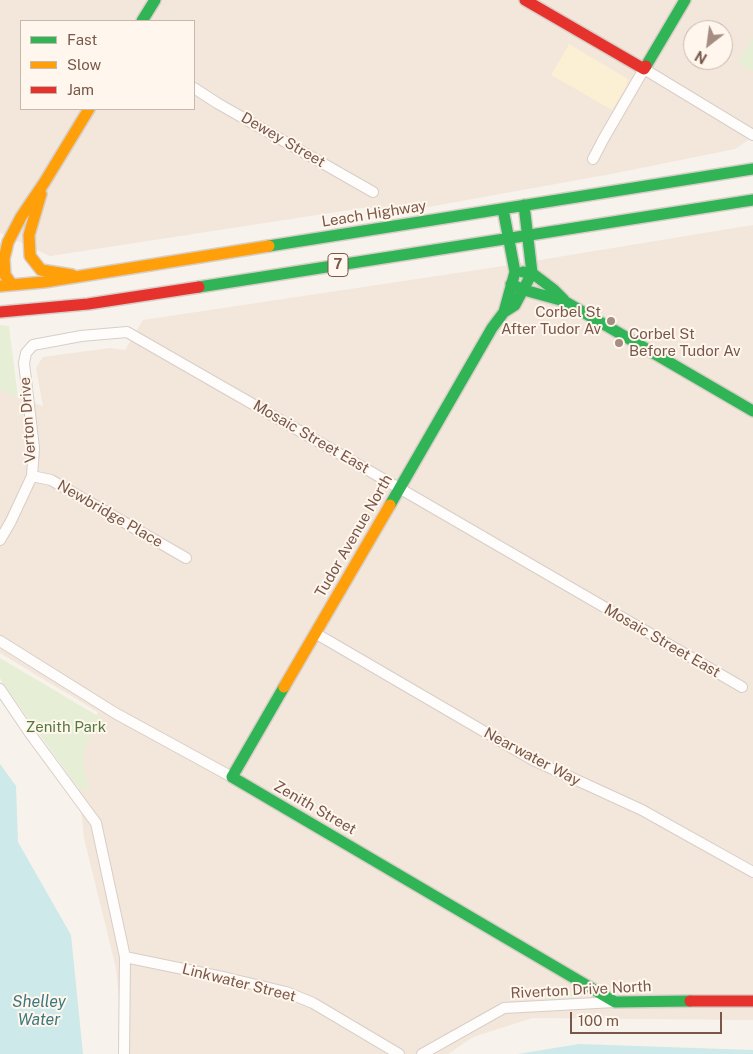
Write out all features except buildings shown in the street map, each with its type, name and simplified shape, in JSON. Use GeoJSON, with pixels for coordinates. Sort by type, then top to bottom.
{"type":"FeatureCollection","features":[{"type":"Feature","properties":{"kind":"main road"},"geometry":{"type":"LineString","coordinates":[[143,20],[155,0]]}},
{"type":"Feature","properties":{"kind":"main road"},"geometry":{"type":"LineString","coordinates":[[525,0],[644,69],[685,0]]}},
{"type":"Feature","properties":{"kind":"main road"},"geometry":{"type":"LineString","coordinates":[[50,308],[33,304],[18,292],[5,275],[2,261],[8,242],[21,217],[44,183],[87,110]]}},
{"type":"Feature","properties":{"kind":"main road","name":"Leach Highway"},"geometry":{"type":"LineString","coordinates":[[0,286],[18,292],[78,276],[753,169]]}},
{"type":"Feature","properties":{"kind":"main road"},"geometry":{"type":"LineString","coordinates":[[44,183],[29,235],[30,256],[34,263],[42,270],[78,276]]}},
{"type":"Feature","properties":{"kind":"main road","name":"7"},"geometry":{"type":"LineString","coordinates":[[0,312],[50,308],[159,293],[753,200]]}},
{"type":"Feature","properties":{"kind":"main road"},"geometry":{"type":"LineString","coordinates":[[524,205],[532,273]]}},
{"type":"Feature","properties":{"kind":"main road","name":"Tudor Avenue North"},"geometry":{"type":"LineString","coordinates":[[232,778],[484,342],[504,312],[515,272],[503,209]]}},
{"type":"Feature","properties":{"kind":"main road"},"geometry":{"type":"LineString","coordinates":[[515,272],[532,273],[554,289],[564,301]]}},
{"type":"Feature","properties":{"kind":"main road","name":"Tudor Avenue North"},"geometry":{"type":"LineString","coordinates":[[504,312],[515,305],[532,273]]}},
{"type":"Feature","properties":{"kind":"main road"},"geometry":{"type":"LineString","coordinates":[[511,284],[524,290],[564,301],[753,411]]}},
{"type":"Feature","properties":{"kind":"main road","name":"Zenith Street"},"geometry":{"type":"LineString","coordinates":[[232,778],[615,1002]]}},
{"type":"Feature","properties":{"kind":"main road","name":"Riverton Drive North"},"geometry":{"type":"LineString","coordinates":[[615,1002],[753,1001]]}},
{"type":"Feature","properties":{"kind":"street"},"geometry":{"type":"LineString","coordinates":[[593,159],[644,69],[753,135]]}},
{"type":"Feature","properties":{"kind":"street","name":"Dewey Street"},"geometry":{"type":"LineString","coordinates":[[195,89],[373,192]]}},
{"type":"Feature","properties":{"kind":"street","name":"Mosaic Street East"},"geometry":{"type":"LineString","coordinates":[[26,353],[33,345],[80,336],[127,332],[742,687]]}},
{"type":"Feature","properties":{"kind":"street","name":"Verton Drive"},"geometry":{"type":"LineString","coordinates":[[0,540],[12,520],[32,476],[34,448],[24,363],[26,353]]}},
{"type":"Feature","properties":{"kind":"street","name":"Newbridge Place"},"geometry":{"type":"LineString","coordinates":[[32,476],[51,480],[186,558]]}},
{"type":"Feature","properties":{"kind":"street","name":"Nearwater Way"},"geometry":{"type":"LineString","coordinates":[[315,633],[533,760],[642,810],[753,872]]}},
{"type":"Feature","properties":{"kind":"street","name":"Zenith Street"},"geometry":{"type":"LineString","coordinates":[[0,640],[115,713],[232,778]]}},
{"type":"Feature","properties":{"kind":"street"},"geometry":{"type":"LineString","coordinates":[[0,689],[96,823],[125,957],[124,1054]]}},
{"type":"Feature","properties":{"kind":"street","name":"Linkwater Street"},"geometry":{"type":"LineString","coordinates":[[125,957],[286,992],[313,1003],[399,1054]]}},
{"type":"Feature","properties":{"kind":"street","name":"Riverton Drive North"},"geometry":{"type":"LineString","coordinates":[[422,1054],[504,1008],[615,1002]]}},
{"type":"Feature","properties":{"kind":"shaded area"},"geometry":{"type":"Polygon","coordinates":[[[0,0],[753,0],[753,137],[735,149],[611,174],[417,209],[362,208],[50,256],[0,233],[0,0]]]}},
{"type":"Feature","properties":{"kind":"shaded area"},"geometry":{"type":"Polygon","coordinates":[[[753,225],[753,1020],[532,1018],[473,1037],[448,1054],[118,1054],[119,999],[116,968],[84,838],[77,773],[84,737],[98,712],[0,653],[0,389],[18,398],[43,406],[36,368],[43,357],[110,348],[125,350],[143,320],[497,267],[753,225]]]}},
{"type":"Feature","properties":{"kind":"green space"},"geometry":{"type":"Polygon","coordinates":[[[753,38],[753,71],[738,63],[753,38]]]}},
{"type":"Feature","properties":{"kind":"green space"},"geometry":{"type":"Polygon","coordinates":[[[0,325],[9,326],[18,398],[0,389],[0,325]]]}},
{"type":"Feature","properties":{"kind":"green space","name":"Zenith Park"},"geometry":{"type":"Polygon","coordinates":[[[0,658],[103,719],[103,722],[93,731],[85,746],[83,765],[89,789],[83,791],[75,784],[2,682],[0,678],[0,658]]]}},
{"type":"Feature","properties":{"kind":"green space"},"geometry":{"type":"Polygon","coordinates":[[[556,986],[571,992],[596,1007],[534,1006],[548,997],[556,986]]]}},
{"type":"Feature","properties":{"kind":"sand"},"geometry":{"type":"Polygon","coordinates":[[[569,44],[628,79],[627,85],[612,110],[551,75],[569,44]]]}},
{"type":"Feature","properties":{"kind":"water","name":"Shelley Water"},"geometry":{"type":"Polygon","coordinates":[[[0,764],[16,786],[18,842],[71,935],[83,1054],[0,1054],[0,764]]]}},
{"type":"Feature","properties":{"kind":"water"},"geometry":{"type":"Polygon","coordinates":[[[579,1044],[753,1050],[753,1054],[518,1054],[579,1044]]]}},
{"type":"Feature","properties":{"kind":"traffic: fast"},"geometry":{"type":"LineString","coordinates":[[143,20],[155,0]]}},
{"type":"Feature","properties":{"kind":"traffic: fast"},"geometry":{"type":"LineString","coordinates":[[646,66],[685,0]]}},
{"type":"Feature","properties":{"kind":"traffic: fast"},"geometry":{"type":"LineString","coordinates":[[269,246],[753,169]]}},
{"type":"Feature","properties":{"kind":"traffic: fast"},"geometry":{"type":"LineString","coordinates":[[199,287],[753,200]]}},
{"type":"Feature","properties":{"kind":"traffic: fast"},"geometry":{"type":"LineString","coordinates":[[390,505],[492,328],[504,312],[515,305],[532,273],[524,205]]}},
{"type":"Feature","properties":{"kind":"traffic: fast"},"geometry":{"type":"LineString","coordinates":[[503,209],[515,272],[504,312]]}},
{"type":"Feature","properties":{"kind":"traffic: fast"},"geometry":{"type":"LineString","coordinates":[[523,272],[532,273],[564,300]]}},
{"type":"Feature","properties":{"kind":"traffic: fast"},"geometry":{"type":"LineString","coordinates":[[511,284],[524,290],[564,301],[753,411]]}},
{"type":"Feature","properties":{"kind":"traffic: fast"},"geometry":{"type":"LineString","coordinates":[[284,687],[232,777],[615,1002],[690,1001]]}},
{"type":"Feature","properties":{"kind":"traffic: slow"},"geometry":{"type":"LineString","coordinates":[[12,285],[5,275],[4,259],[8,242],[21,217],[88,110]]}},
{"type":"Feature","properties":{"kind":"traffic: slow"},"geometry":{"type":"LineString","coordinates":[[41,194],[29,235],[30,256],[41,270],[72,275]]}},
{"type":"Feature","properties":{"kind":"traffic: slow"},"geometry":{"type":"LineString","coordinates":[[0,286],[44,282],[269,246]]}},
{"type":"Feature","properties":{"kind":"traffic: slow"},"geometry":{"type":"LineString","coordinates":[[0,263],[4,259]]}},
{"type":"Feature","properties":{"kind":"traffic: slow"},"geometry":{"type":"LineString","coordinates":[[284,687],[390,505]]}},
{"type":"Feature","properties":{"kind":"traffic: jam"},"geometry":{"type":"LineString","coordinates":[[525,0],[644,69],[646,66]]}},
{"type":"Feature","properties":{"kind":"traffic: jam"},"geometry":{"type":"LineString","coordinates":[[0,312],[88,304],[199,287]]}},
{"type":"Feature","properties":{"kind":"traffic: jam"},"geometry":{"type":"LineString","coordinates":[[690,1001],[753,1001]]}},
{"type":"Feature","properties":{"kind":"place","name":"Corbel St After Tudor Av"},"geometry":{"type":"Point","coordinates":[611,321]}},
{"type":"Feature","properties":{"kind":"place","name":"Corbel St Before Tudor Av"},"geometry":{"type":"Point","coordinates":[619,343]}}]}
